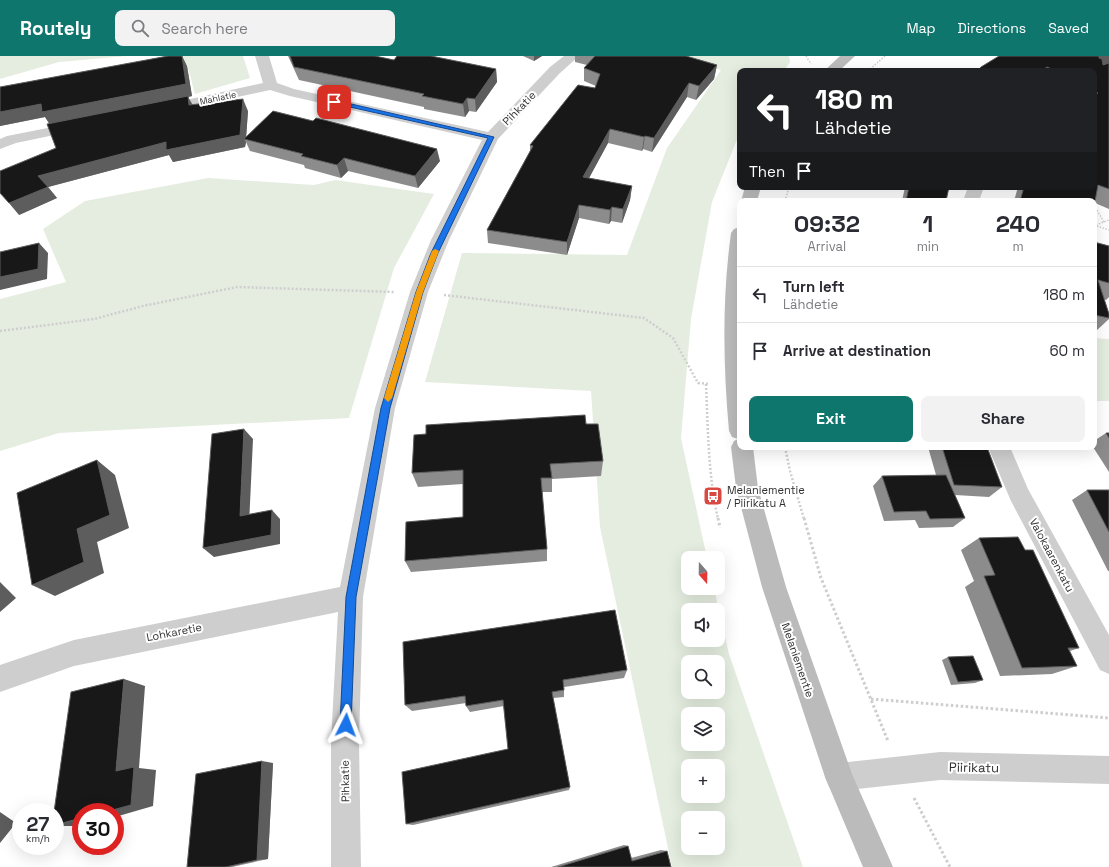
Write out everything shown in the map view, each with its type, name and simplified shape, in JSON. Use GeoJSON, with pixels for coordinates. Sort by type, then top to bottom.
{"type":"FeatureCollection","features":[{"type":"Feature","properties":{"kind":"main road"},"geometry":{"type":"LineString","coordinates":[[834,68],[848,56]]}},
{"type":"Feature","properties":{"kind":"main road"},"geometry":{"type":"LineString","coordinates":[[737,251],[732,313],[734,387],[737,409]]}},
{"type":"Feature","properties":{"kind":"main road","name":"Melaniementie"},"geometry":{"type":"LineString","coordinates":[[742,450],[747,488],[774,587],[839,777],[878,867]]}},
{"type":"Feature","properties":{"kind":"street"},"geometry":{"type":"LineString","coordinates":[[262,56],[271,86],[290,92],[491,137]]}},
{"type":"Feature","properties":{"kind":"street","name":"Pihkatie"},"geometry":{"type":"LineString","coordinates":[[346,867],[345,741],[351,597],[385,408],[419,292],[440,240],[491,137],[555,70],[572,56]]}},
{"type":"Feature","properties":{"kind":"street","name":"Mahlatie"},"geometry":{"type":"LineString","coordinates":[[151,111],[271,86]]}},
{"type":"Feature","properties":{"kind":"street"},"geometry":{"type":"LineString","coordinates":[[0,144],[12,139],[89,123]]}},
{"type":"Feature","properties":{"kind":"street","name":"Valokaarenkatu"},"geometry":{"type":"LineString","coordinates":[[1000,450],[1019,494],[1109,661]]}},
{"type":"Feature","properties":{"kind":"street","name":"Lohkaretie"},"geometry":{"type":"LineString","coordinates":[[0,679],[74,653],[351,597]]}},
{"type":"Feature","properties":{"kind":"street","name":"Piirikatu"},"geometry":{"type":"LineString","coordinates":[[839,777],[940,766],[1109,770]]}},
{"type":"Feature","properties":{"kind":"path"},"geometry":{"type":"LineString","coordinates":[[871,68],[885,56]]}},
{"type":"Feature","properties":{"kind":"path"},"geometry":{"type":"LineString","coordinates":[[1097,210],[1104,222]]}},
{"type":"Feature","properties":{"kind":"path"},"geometry":{"type":"LineString","coordinates":[[1097,224],[1109,220]]}},
{"type":"Feature","properties":{"kind":"path"},"geometry":{"type":"LineString","coordinates":[[1097,226],[1109,230]]}},
{"type":"Feature","properties":{"kind":"path"},"geometry":{"type":"LineString","coordinates":[[0,331],[94,319],[143,306],[237,287],[419,292],[644,318],[673,338],[698,383],[734,387]]}},
{"type":"Feature","properties":{"kind":"path"},"geometry":{"type":"LineString","coordinates":[[706,384],[709,461],[713,496],[720,528]]}},
{"type":"Feature","properties":{"kind":"path"},"geometry":{"type":"LineString","coordinates":[[786,450],[790,471],[821,578],[899,770],[950,867]]}},
{"type":"Feature","properties":{"kind":"path"},"geometry":{"type":"LineString","coordinates":[[871,699],[1109,718]]}},
{"type":"Feature","properties":{"kind":"shaded area"},"geometry":{"type":"Polygon","coordinates":[[[0,56],[127,56],[59,62],[0,79],[0,56]]]}},
{"type":"Feature","properties":{"kind":"shaded area"},"geometry":{"type":"Polygon","coordinates":[[[168,56],[243,56],[250,78],[195,94],[187,64],[168,56]]]}},
{"type":"Feature","properties":{"kind":"shaded area"},"geometry":{"type":"Polygon","coordinates":[[[673,56],[789,56],[790,62],[786,68],[737,68],[737,140],[712,202],[691,319],[681,438],[705,551],[681,551],[681,595],[716,595],[717,603],[681,603],[681,647],[725,647],[725,636],[729,654],[803,867],[672,867],[600,527],[591,391],[425,382],[462,253],[627,255],[667,148],[721,70],[673,56]]]}},
{"type":"Feature","properties":{"kind":"shaded area"},"geometry":{"type":"Polygon","coordinates":[[[208,178],[314,185],[335,180],[434,194],[394,268],[349,418],[59,433],[0,451],[0,299],[66,282],[43,229],[85,201],[208,178]]]}},
{"type":"Feature","properties":{"kind":"shaded area"},"geometry":{"type":"Polygon","coordinates":[[[1097,338],[1109,339],[1109,401],[1097,401],[1097,338]]]}},
{"type":"Feature","properties":{"kind":"building"},"geometry":{"type":"Polygon","coordinates":[[[168,56],[182,56],[186,84],[42,112],[41,104],[0,112],[0,87],[168,56]]]}},
{"type":"Feature","properties":{"kind":"building"},"geometry":{"type":"Polygon","coordinates":[[[290,56],[375,56],[394,60],[397,56],[431,56],[496,69],[475,99],[467,98],[463,104],[422,96],[424,94],[294,67],[290,56]]]}},
{"type":"Feature","properties":{"kind":"building"},"geometry":{"type":"Polygon","coordinates":[[[595,56],[686,56],[717,65],[699,86],[689,83],[654,138],[610,129],[583,177],[632,186],[623,209],[612,207],[610,210],[579,205],[567,242],[487,230],[533,146],[530,145],[578,85],[595,88],[600,74],[584,68],[595,56]]]}},
{"type":"Feature","properties":{"kind":"building"},"geometry":{"type":"Polygon","coordinates":[[[999,56],[1099,56],[1099,58],[1102,59],[1103,65],[1109,63],[1109,189],[1098,185],[1096,198],[1021,198],[1023,190],[1097,190],[1097,68],[980,68],[999,56]]]}},
{"type":"Feature","properties":{"kind":"building"},"geometry":{"type":"Polygon","coordinates":[[[188,96],[189,105],[243,99],[240,135],[166,150],[166,142],[38,176],[48,187],[9,203],[0,193],[0,171],[56,148],[47,124],[188,96]]]}},
{"type":"Feature","properties":{"kind":"building"},"geometry":{"type":"Polygon","coordinates":[[[273,111],[313,121],[316,118],[437,149],[415,176],[344,158],[337,165],[301,156],[303,154],[244,139],[273,111]]]}},
{"type":"Feature","properties":{"kind":"building"},"geometry":{"type":"Polygon","coordinates":[[[908,190],[948,190],[947,198],[907,198],[908,190]]]}},
{"type":"Feature","properties":{"kind":"building"},"geometry":{"type":"Polygon","coordinates":[[[39,243],[38,269],[0,277],[0,252],[39,243]]]}},
{"type":"Feature","properties":{"kind":"building"},"geometry":{"type":"Polygon","coordinates":[[[1097,243],[1109,246],[1109,283],[1098,280],[1109,318],[1097,316],[1097,243]]]}},
{"type":"Feature","properties":{"kind":"building"},"geometry":{"type":"Polygon","coordinates":[[[585,415],[586,424],[598,424],[603,461],[550,464],[552,478],[541,478],[547,549],[405,561],[406,522],[463,517],[463,470],[412,473],[414,435],[426,434],[426,425],[585,415]]]}},
{"type":"Feature","properties":{"kind":"building"},"geometry":{"type":"Polygon","coordinates":[[[244,429],[240,516],[272,510],[271,535],[203,548],[212,434],[244,429]]]}},
{"type":"Feature","properties":{"kind":"building"},"geometry":{"type":"Polygon","coordinates":[[[943,450],[988,450],[1002,487],[954,485],[943,450]]]}},
{"type":"Feature","properties":{"kind":"building"},"geometry":{"type":"Polygon","coordinates":[[[97,460],[110,515],[77,529],[84,562],[32,585],[17,493],[97,460]]]}},
{"type":"Feature","properties":{"kind":"building"},"geometry":{"type":"Polygon","coordinates":[[[946,475],[965,518],[930,519],[926,511],[894,512],[882,476],[946,475]]]}},
{"type":"Feature","properties":{"kind":"building"},"geometry":{"type":"Polygon","coordinates":[[[1087,490],[1109,490],[1109,532],[1087,490]]]}},
{"type":"Feature","properties":{"kind":"building"},"geometry":{"type":"Polygon","coordinates":[[[1018,537],[1025,550],[1033,550],[1079,648],[1068,648],[1077,666],[1022,668],[984,576],[995,575],[979,538],[1018,537]]]}},
{"type":"Feature","properties":{"kind":"building"},"geometry":{"type":"Polygon","coordinates":[[[615,610],[627,670],[563,680],[564,690],[552,692],[570,787],[406,824],[402,772],[508,749],[503,700],[466,706],[465,696],[405,705],[403,642],[615,610]]]}},
{"type":"Feature","properties":{"kind":"building"},"geometry":{"type":"Polygon","coordinates":[[[973,656],[983,680],[958,682],[948,657],[973,656]]]}},
{"type":"Feature","properties":{"kind":"building"},"geometry":{"type":"Polygon","coordinates":[[[124,679],[116,771],[134,767],[131,805],[124,807],[124,803],[72,803],[72,820],[64,823],[64,803],[55,803],[71,692],[124,679]]]}},
{"type":"Feature","properties":{"kind":"building"},"geometry":{"type":"Polygon","coordinates":[[[262,761],[257,860],[226,867],[187,867],[196,774],[262,761]]]}},
{"type":"Feature","properties":{"kind":"building"},"geometry":{"type":"Polygon","coordinates":[[[628,846],[632,861],[667,851],[671,867],[558,867],[628,846]]]}},
{"type":"Feature","properties":{"kind":"slow traffic"},"geometry":{"type":"LineString","coordinates":[[388,398],[419,292],[435,251]]}},
{"type":"Feature","properties":{"kind":"place","name":"Melaniementie / Piirikatu A"},"geometry":{"type":"Point","coordinates":[713,496]}},
{"type":"Feature","properties":{"kind":"route"},"geometry":{"type":"LineString","coordinates":[[334,102],[491,137],[440,240],[419,292],[385,408],[351,597],[346,725]]}}]}
